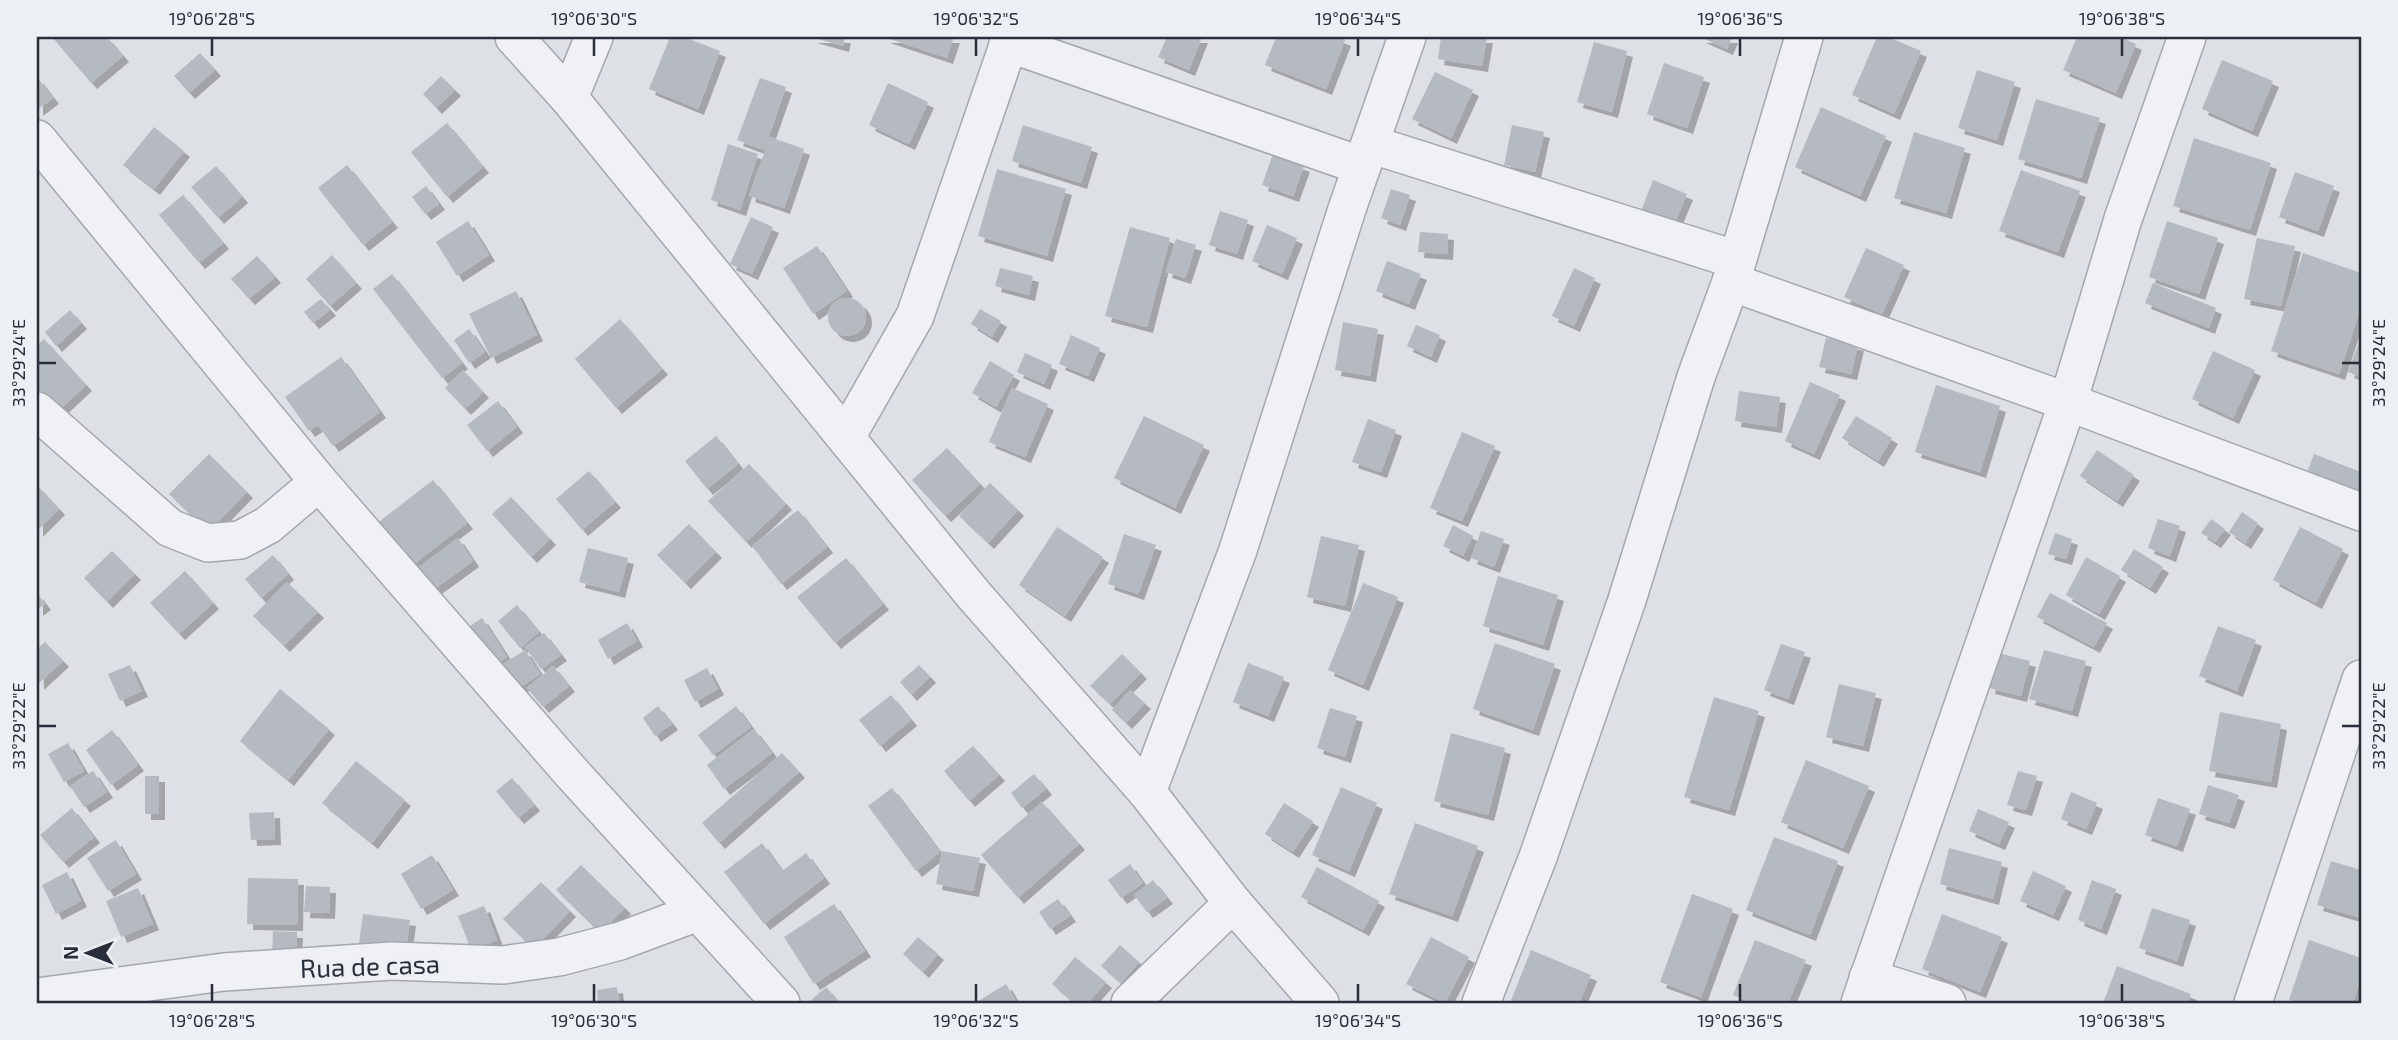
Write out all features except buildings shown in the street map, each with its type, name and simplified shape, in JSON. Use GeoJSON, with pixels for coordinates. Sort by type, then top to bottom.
{"type":"FeatureCollection","features":[{"type":"Feature","properties":{"kind":"street"},"geometry":{"type":"LineString","coordinates":[[514,37],[569,99],[973,594],[1147,792],[1233,903],[1320,1003]]}},
{"type":"Feature","properties":{"kind":"street"},"geometry":{"type":"LineString","coordinates":[[569,99],[594,37]]}},
{"type":"Feature","properties":{"kind":"street"},"geometry":{"type":"LineString","coordinates":[[1147,792],[1237,550],[1366,155],[1408,37]]}},
{"type":"Feature","properties":{"kind":"street"},"geometry":{"type":"LineString","coordinates":[[1481,1003],[1538,857],[1619,626],[1696,377],[1734,271],[1804,37]]}},
{"type":"Feature","properties":{"kind":"street"},"geometry":{"type":"LineString","coordinates":[[1947,1003],[1864,991],[2068,402],[2123,219],[2187,37]]}},
{"type":"Feature","properties":{"kind":"street"},"geometry":{"type":"LineString","coordinates":[[846,437],[915,316],[1010,40],[1734,271],[2068,402],[2361,512]]}},
{"type":"Feature","properties":{"kind":"street"},"geometry":{"type":"LineString","coordinates":[[37,139],[319,482],[561,761],[781,1003]]}},
{"type":"Feature","properties":{"kind":"street"},"geometry":{"type":"LineString","coordinates":[[37,411],[170,528],[208,543],[240,540],[268,525],[319,482]]}},
{"type":"Feature","properties":{"kind":"street"},"geometry":{"type":"LineString","coordinates":[[2253,1003],[2361,679]]}},
{"type":"Feature","properties":{"kind":"street"},"geometry":{"type":"LineString","coordinates":[[1130,1003],[1233,903]]}},
{"type":"Feature","properties":{"kind":"street","name":"Rua de casa"},"geometry":{"type":"LineString","coordinates":[[37,997],[225,972],[392,961],[503,965],[559,957],[620,941],[698,912]]}}]}
